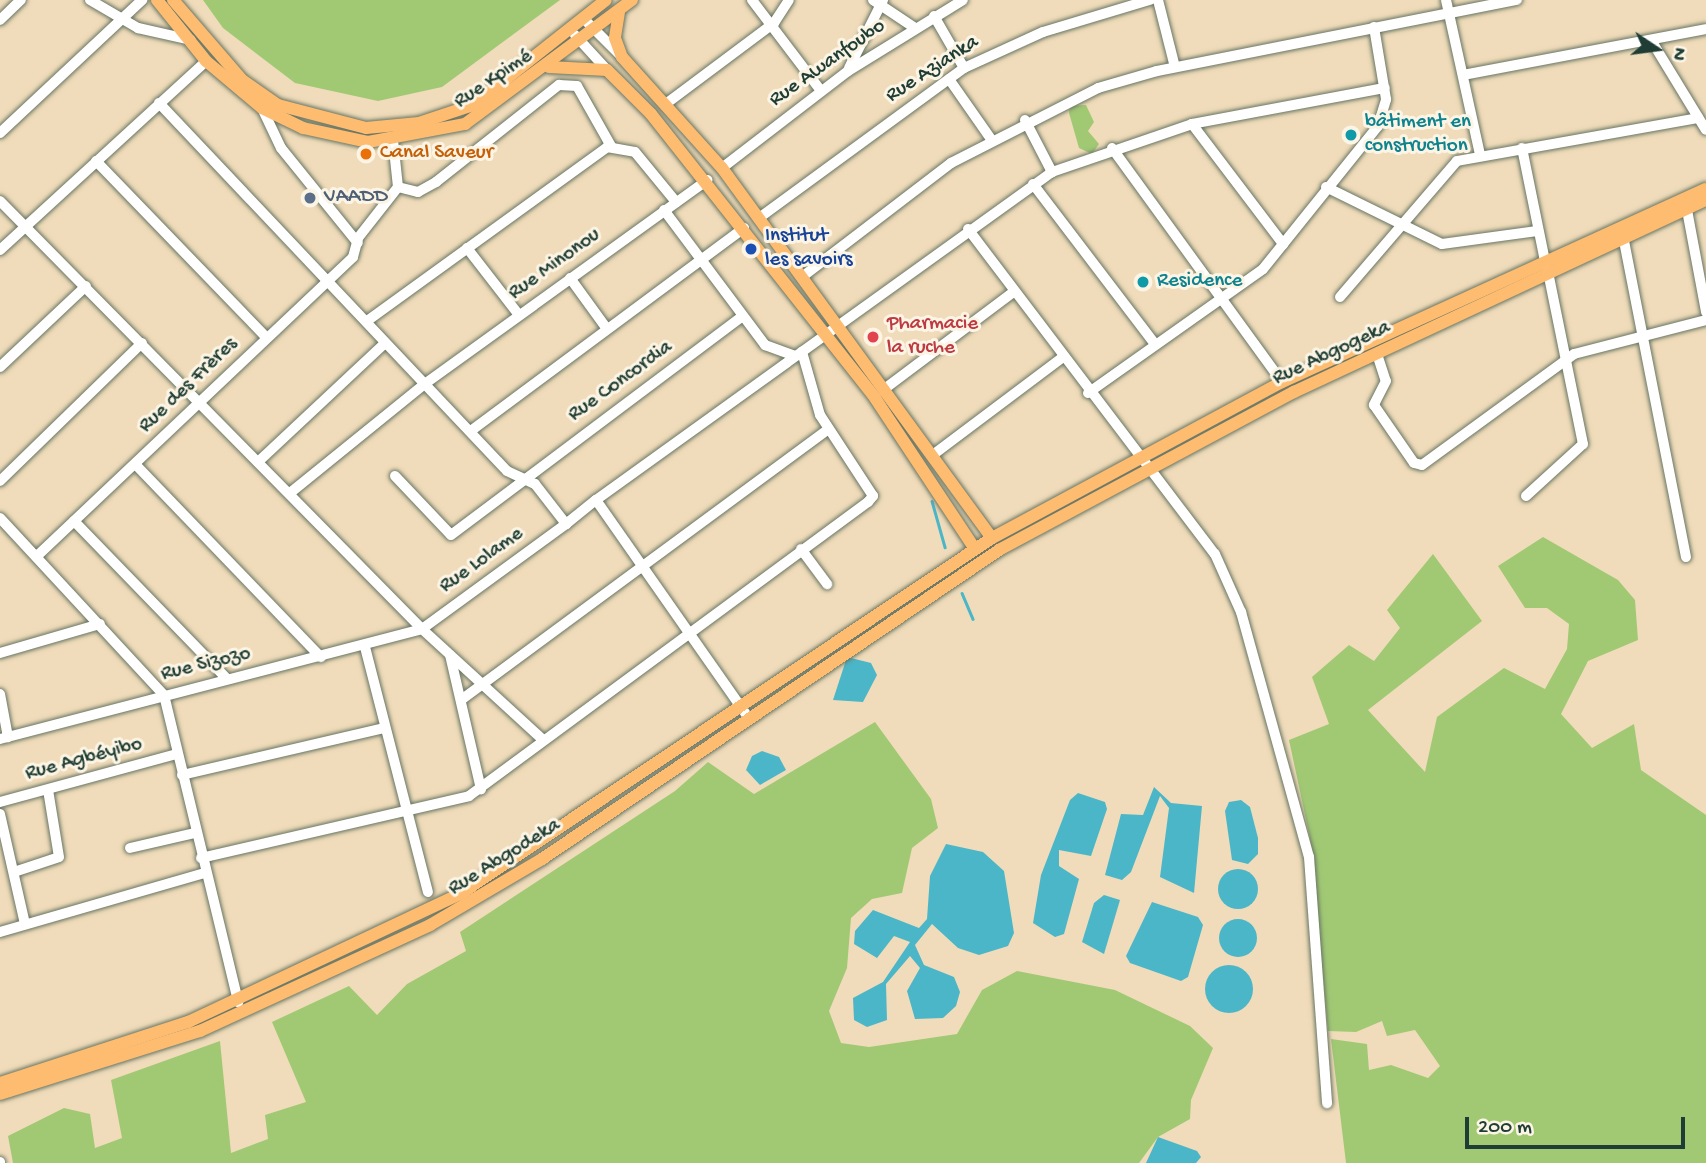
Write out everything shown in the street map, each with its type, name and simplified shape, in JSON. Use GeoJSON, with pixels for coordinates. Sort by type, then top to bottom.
{"type":"FeatureCollection","features":[{"type":"Feature","properties":{"kind":"main road","name":"Rue Kpimé"},"geometry":{"type":"LineString","coordinates":[[157,0],[206,61],[262,108],[303,128],[362,141],[393,140],[465,124],[582,43],[632,0]]}},
{"type":"Feature","properties":{"kind":"main road","name":"Rue Kpimé"},"geometry":{"type":"LineString","coordinates":[[173,0],[242,80],[278,106],[366,128],[454,114],[513,78],[606,0]]}},
{"type":"Feature","properties":{"kind":"main road"},"geometry":{"type":"LineString","coordinates":[[619,12],[615,38],[622,57],[667,103],[722,167],[887,387],[995,544]]}},
{"type":"Feature","properties":{"kind":"main road"},"geometry":{"type":"LineString","coordinates":[[548,67],[607,70],[707,180],[827,335],[979,554]]}},
{"type":"Feature","properties":{"kind":"main road","name":"Rue Abgogeka"},"geometry":{"type":"LineString","coordinates":[[1141,461],[1377,354],[1547,272],[1706,189]]}},
{"type":"Feature","properties":{"kind":"main road","name":"Rue Abgogeka"},"geometry":{"type":"LineString","coordinates":[[979,554],[1282,382],[1624,241],[1706,200]]}},
{"type":"Feature","properties":{"kind":"main road","name":"Rue Abgodeka"},"geometry":{"type":"LineString","coordinates":[[0,1083],[238,1002],[499,872],[739,704],[979,554]]}},
{"type":"Feature","properties":{"kind":"main road","name":"Rue Abgodeka"},"geometry":{"type":"LineString","coordinates":[[0,1094],[200,1031],[430,925],[542,859],[979,554]]}},
{"type":"Feature","properties":{"kind":"street"},"geometry":{"type":"LineString","coordinates":[[0,20],[21,0]]}},
{"type":"Feature","properties":{"kind":"street"},"geometry":{"type":"LineString","coordinates":[[90,0],[120,20],[191,40]]}},
{"type":"Feature","properties":{"kind":"street"},"geometry":{"type":"LineString","coordinates":[[0,133],[142,0]]}},
{"type":"Feature","properties":{"kind":"street"},"geometry":{"type":"LineString","coordinates":[[752,0],[821,92]]}},
{"type":"Feature","properties":{"kind":"street"},"geometry":{"type":"LineString","coordinates":[[667,103],[771,25],[789,0]]}},
{"type":"Feature","properties":{"kind":"street","name":"Rue Awanfoubo"},"geometry":{"type":"LineString","coordinates":[[722,167],[848,71],[963,0]]}},
{"type":"Feature","properties":{"kind":"street","name":"Rue Azianka"},"geometry":{"type":"LineString","coordinates":[[759,218],[964,68],[1043,32],[1150,0]]}},
{"type":"Feature","properties":{"kind":"street"},"geometry":{"type":"LineString","coordinates":[[1158,0],[1175,67]]}},
{"type":"Feature","properties":{"kind":"street"},"geometry":{"type":"LineString","coordinates":[[1446,0],[1480,155]]}},
{"type":"Feature","properties":{"kind":"street"},"geometry":{"type":"LineString","coordinates":[[802,276],[919,186],[991,139],[1025,120],[1098,88],[1175,67],[1517,0]]}},
{"type":"Feature","properties":{"kind":"street"},"geometry":{"type":"LineString","coordinates":[[848,71],[878,3],[915,28]]}},
{"type":"Feature","properties":{"kind":"street"},"geometry":{"type":"LineString","coordinates":[[934,16],[964,68]]}},
{"type":"Feature","properties":{"kind":"street"},"geometry":{"type":"LineString","coordinates":[[584,19],[622,57]]}},
{"type":"Feature","properties":{"kind":"street"},"geometry":{"type":"LineString","coordinates":[[1088,393],[1263,269],[1381,121],[1385,88],[1374,27]]}},
{"type":"Feature","properties":{"kind":"street"},"geometry":{"type":"LineString","coordinates":[[1463,75],[1706,29]]}},
{"type":"Feature","properties":{"kind":"street"},"geometry":{"type":"LineString","coordinates":[[570,30],[607,70]]}},
{"type":"Feature","properties":{"kind":"street"},"geometry":{"type":"LineString","coordinates":[[1651,40],[1706,130]]}},
{"type":"Feature","properties":{"kind":"street"},"geometry":{"type":"LineString","coordinates":[[0,250],[206,61]]}},
{"type":"Feature","properties":{"kind":"street"},"geometry":{"type":"LineString","coordinates":[[579,67],[577,86],[611,146],[635,152],[676,202]]}},
{"type":"Feature","properties":{"kind":"street"},"geometry":{"type":"LineString","coordinates":[[949,79],[991,139]]}},
{"type":"Feature","properties":{"kind":"street"},"geometry":{"type":"LineString","coordinates":[[393,140],[398,187],[418,192],[436,182],[559,85],[577,86]]}},
{"type":"Feature","properties":{"kind":"street","name":"Rue Lolame"},"geometry":{"type":"LineString","coordinates":[[422,629],[596,500],[827,335],[968,229],[1052,172],[1112,148],[1192,124],[1385,88]]}},
{"type":"Feature","properties":{"kind":"street"},"geometry":{"type":"LineString","coordinates":[[159,103],[329,277],[385,343],[472,430],[508,471],[524,477],[566,524]]}},
{"type":"Feature","properties":{"kind":"street"},"geometry":{"type":"LineString","coordinates":[[262,108],[281,148],[358,240]]}},
{"type":"Feature","properties":{"kind":"street"},"geometry":{"type":"LineString","coordinates":[[1340,298],[1450,166],[1480,155],[1698,118]]}},
{"type":"Feature","properties":{"kind":"street"},"geometry":{"type":"LineString","coordinates":[[1025,120],[1052,172]]}},
{"type":"Feature","properties":{"kind":"street"},"geometry":{"type":"LineString","coordinates":[[1192,124],[1283,244]]}},
{"type":"Feature","properties":{"kind":"street"},"geometry":{"type":"LineString","coordinates":[[367,321],[611,146]]}},
{"type":"Feature","properties":{"kind":"street"},"geometry":{"type":"LineString","coordinates":[[1112,148],[1282,382]]}},
{"type":"Feature","properties":{"kind":"street"},"geometry":{"type":"LineString","coordinates":[[1522,148],[1583,444],[1527,496]]}},
{"type":"Feature","properties":{"kind":"street"},"geometry":{"type":"LineString","coordinates":[[96,161],[267,338]]}},
{"type":"Feature","properties":{"kind":"street","name":"Rue Minonou"},"geometry":{"type":"LineString","coordinates":[[290,493],[426,383],[707,180]]}},
{"type":"Feature","properties":{"kind":"street"},"geometry":{"type":"LineString","coordinates":[[1033,184],[1154,344]]}},
{"type":"Feature","properties":{"kind":"street","name":"Rue des Frères"},"geometry":{"type":"LineString","coordinates":[[37,556],[353,257],[358,240],[398,187]]}},
{"type":"Feature","properties":{"kind":"street"},"geometry":{"type":"LineString","coordinates":[[1326,187],[1397,227],[1454,244],[1537,231]]}},
{"type":"Feature","properties":{"kind":"street"},"geometry":{"type":"LineString","coordinates":[[0,201],[422,629],[542,739]]}},
{"type":"Feature","properties":{"kind":"street"},"geometry":{"type":"LineString","coordinates":[[201,858],[405,811],[481,789],[542,739],[688,629],[873,496],[827,430],[798,354],[770,349],[740,318],[664,210]]}},
{"type":"Feature","properties":{"kind":"street"},"geometry":{"type":"LineString","coordinates":[[1687,210],[1706,312]]}},
{"type":"Feature","properties":{"kind":"street"},"geometry":{"type":"LineString","coordinates":[[472,430],[744,228]]}},
{"type":"Feature","properties":{"kind":"street"},"geometry":{"type":"LineString","coordinates":[[968,229],[1012,293],[1215,554],[1249,634],[1309,857],[1327,1103]]}},
{"type":"Feature","properties":{"kind":"street"},"geometry":{"type":"LineString","coordinates":[[1624,241],[1640,336],[1686,556]]}},
{"type":"Feature","properties":{"kind":"street"},"geometry":{"type":"LineString","coordinates":[[467,248],[519,315]]}},
{"type":"Feature","properties":{"kind":"street"},"geometry":{"type":"LineString","coordinates":[[570,278],[607,329]]}},
{"type":"Feature","properties":{"kind":"street"},"geometry":{"type":"LineString","coordinates":[[0,367],[86,286]]}},
{"type":"Feature","properties":{"kind":"street"},"geometry":{"type":"LineString","coordinates":[[887,387],[1012,293]]}},
{"type":"Feature","properties":{"kind":"street","name":"Rue Concordia"},"geometry":{"type":"LineString","coordinates":[[395,476],[451,535],[524,477],[740,318]]}},
{"type":"Feature","properties":{"kind":"street"},"geometry":{"type":"LineString","coordinates":[[1377,354],[1386,381],[1374,405],[1418,466],[1564,360],[1640,336],[1706,320]]}},
{"type":"Feature","properties":{"kind":"street"},"geometry":{"type":"LineString","coordinates":[[258,461],[385,343]]}},
{"type":"Feature","properties":{"kind":"street"},"geometry":{"type":"LineString","coordinates":[[0,481],[142,344]]}},
{"type":"Feature","properties":{"kind":"street"},"geometry":{"type":"LineString","coordinates":[[934,454],[1063,357]]}},
{"type":"Feature","properties":{"kind":"street"},"geometry":{"type":"LineString","coordinates":[[461,700],[827,430]]}},
{"type":"Feature","properties":{"kind":"street"},"geometry":{"type":"LineString","coordinates":[[135,464],[321,657]]}},
{"type":"Feature","properties":{"kind":"street"},"geometry":{"type":"LineString","coordinates":[[596,500],[747,716]]}},
{"type":"Feature","properties":{"kind":"street"},"geometry":{"type":"LineString","coordinates":[[0,518],[164,695],[204,873],[238,1002]]}},
{"type":"Feature","properties":{"kind":"street"},"geometry":{"type":"LineString","coordinates":[[74,521],[227,679]]}},
{"type":"Feature","properties":{"kind":"street"},"geometry":{"type":"LineString","coordinates":[[801,549],[827,584]]}},
{"type":"Feature","properties":{"kind":"street"},"geometry":{"type":"LineString","coordinates":[[0,653],[100,624]]}},
{"type":"Feature","properties":{"kind":"street","name":"Rue Sizozo"},"geometry":{"type":"LineString","coordinates":[[4,738],[227,679],[365,647],[422,629]]}},
{"type":"Feature","properties":{"kind":"street"},"geometry":{"type":"LineString","coordinates":[[365,647],[405,811],[428,892]]}},
{"type":"Feature","properties":{"kind":"street"},"geometry":{"type":"LineString","coordinates":[[450,654],[481,789]]}},
{"type":"Feature","properties":{"kind":"street"},"geometry":{"type":"LineString","coordinates":[[0,694],[4,738]]}},
{"type":"Feature","properties":{"kind":"street"},"geometry":{"type":"LineString","coordinates":[[182,775],[384,728]]}},
{"type":"Feature","properties":{"kind":"street","name":"Rue Agbéyibo"},"geometry":{"type":"LineString","coordinates":[[0,802],[177,754]]}},
{"type":"Feature","properties":{"kind":"street"},"geometry":{"type":"LineString","coordinates":[[14,872],[59,857],[48,789]]}},
{"type":"Feature","properties":{"kind":"street"},"geometry":{"type":"LineString","coordinates":[[0,814],[25,924]]}},
{"type":"Feature","properties":{"kind":"street"},"geometry":{"type":"LineString","coordinates":[[130,848],[195,833]]}},
{"type":"Feature","properties":{"kind":"street"},"geometry":{"type":"LineString","coordinates":[[0,932],[204,873]]}},
{"type":"Feature","properties":{"kind":"green space"},"geometry":{"type":"Polygon","coordinates":[[[203,0],[560,0],[442,87],[378,101],[295,83],[223,28],[203,0]]]}},
{"type":"Feature","properties":{"kind":"green space"},"geometry":{"type":"Polygon","coordinates":[[[1086,105],[1094,122],[1088,131],[1099,144],[1092,154],[1079,148],[1069,113],[1070,106],[1086,105]]]}},
{"type":"Feature","properties":{"kind":"green space"},"geometry":{"type":"Polygon","coordinates":[[[1543,537],[1618,580],[1635,600],[1638,640],[1588,661],[1561,714],[1592,748],[1634,724],[1641,770],[1706,815],[1706,1163],[1346,1163],[1331,1039],[1367,1044],[1369,1070],[1391,1065],[1428,1078],[1440,1066],[1415,1030],[1387,1036],[1382,1021],[1356,1032],[1328,1031],[1310,838],[1289,740],[1329,724],[1312,677],[1349,645],[1374,661],[1400,628],[1387,610],[1433,554],[1482,621],[1368,710],[1425,772],[1437,717],[1504,668],[1545,689],[1567,649],[1569,624],[1547,608],[1525,608],[1498,566],[1543,537]]]}},
{"type":"Feature","properties":{"kind":"green space"},"geometry":{"type":"Polygon","coordinates":[[[875,722],[931,799],[938,828],[912,848],[902,893],[872,899],[851,918],[847,968],[829,1011],[841,1043],[869,1047],[957,1034],[982,990],[1017,971],[1115,990],[1190,1026],[1213,1048],[1191,1100],[1190,1119],[1158,1137],[1139,1163],[13,1163],[8,1136],[64,1108],[90,1114],[95,1148],[122,1138],[111,1080],[220,1041],[231,1153],[268,1139],[265,1115],[306,1102],[272,1022],[349,986],[377,1015],[407,984],[466,951],[460,932],[675,791],[708,762],[754,794],[875,722]]]}},
{"type":"Feature","properties":{"kind":"water"},"geometry":{"type":"Polygon","coordinates":[[[847,657],[871,663],[877,675],[863,702],[833,700],[847,657]]]}},
{"type":"Feature","properties":{"kind":"water"},"geometry":{"type":"Polygon","coordinates":[[[762,751],[779,757],[786,770],[760,785],[746,770],[752,756],[762,751]]]}},
{"type":"Feature","properties":{"kind":"water"},"geometry":{"type":"Polygon","coordinates":[[[1154,787],[1171,803],[1202,806],[1194,893],[1160,877],[1169,808],[1160,796],[1131,872],[1122,880],[1105,875],[1121,814],[1143,815],[1154,787]]]}},
{"type":"Feature","properties":{"kind":"water"},"geometry":{"type":"Polygon","coordinates":[[[1078,793],[1105,802],[1107,809],[1091,856],[1059,850],[1059,866],[1079,879],[1064,934],[1055,937],[1033,923],[1041,875],[1070,800],[1078,793]]]}},
{"type":"Feature","properties":{"kind":"water"},"geometry":{"type":"Polygon","coordinates":[[[1241,800],[1250,807],[1258,838],[1258,854],[1248,864],[1232,860],[1225,811],[1229,802],[1241,800]]]}},
{"type":"Feature","properties":{"kind":"water"},"geometry":{"type":"Polygon","coordinates":[[[946,844],[983,852],[1004,871],[1014,933],[1008,946],[979,955],[958,948],[932,924],[915,945],[924,965],[954,977],[960,992],[956,1006],[943,1018],[915,1019],[907,991],[920,968],[910,956],[886,984],[887,1020],[867,1027],[854,1020],[853,998],[883,982],[910,942],[894,936],[877,958],[854,944],[855,931],[873,910],[919,928],[927,919],[930,876],[946,844]]]}},
{"type":"Feature","properties":{"kind":"water"},"geometry":{"type":"Polygon","coordinates":[[[1238,869],[1252,875],[1258,889],[1252,903],[1238,909],[1224,903],[1218,889],[1224,875],[1238,869]]]}},
{"type":"Feature","properties":{"kind":"water"},"geometry":{"type":"Polygon","coordinates":[[[1104,895],[1120,900],[1104,954],[1082,942],[1094,903],[1104,895]]]}},
{"type":"Feature","properties":{"kind":"water"},"geometry":{"type":"Polygon","coordinates":[[[1152,902],[1198,917],[1203,925],[1188,977],[1181,981],[1130,963],[1126,956],[1152,902]]]}},
{"type":"Feature","properties":{"kind":"water"},"geometry":{"type":"Polygon","coordinates":[[[1238,919],[1251,925],[1257,938],[1251,951],[1238,957],[1225,951],[1219,938],[1225,925],[1238,919]]]}},
{"type":"Feature","properties":{"kind":"water"},"geometry":{"type":"Polygon","coordinates":[[[1229,965],[1246,972],[1253,989],[1246,1006],[1229,1013],[1212,1006],[1205,989],[1212,972],[1229,965]]]}},
{"type":"Feature","properties":{"kind":"water"},"geometry":{"type":"Polygon","coordinates":[[[1158,1137],[1197,1151],[1201,1157],[1196,1163],[1146,1163],[1158,1137]]]}},
{"type":"Feature","properties":{"kind":"waterway"},"geometry":{"type":"LineString","coordinates":[[932,501],[945,547]]}},
{"type":"Feature","properties":{"kind":"waterway"},"geometry":{"type":"LineString","coordinates":[[962,593],[973,619]]}},
{"type":"Feature","properties":{"kind":"place","name":"bâtiment en construction"},"geometry":{"type":"Point","coordinates":[1351,135]}},
{"type":"Feature","properties":{"kind":"place","name":"Canal Saveur"},"geometry":{"type":"Point","coordinates":[366,154]}},
{"type":"Feature","properties":{"kind":"place","name":"VAADD"},"geometry":{"type":"Point","coordinates":[310,198]}},
{"type":"Feature","properties":{"kind":"place","name":"Institut les savoirs"},"geometry":{"type":"Point","coordinates":[751,249]}},
{"type":"Feature","properties":{"kind":"place","name":"Residence"},"geometry":{"type":"Point","coordinates":[1143,282]}},
{"type":"Feature","properties":{"kind":"place","name":"Pharmacie la ruche"},"geometry":{"type":"Point","coordinates":[873,337]}}]}
